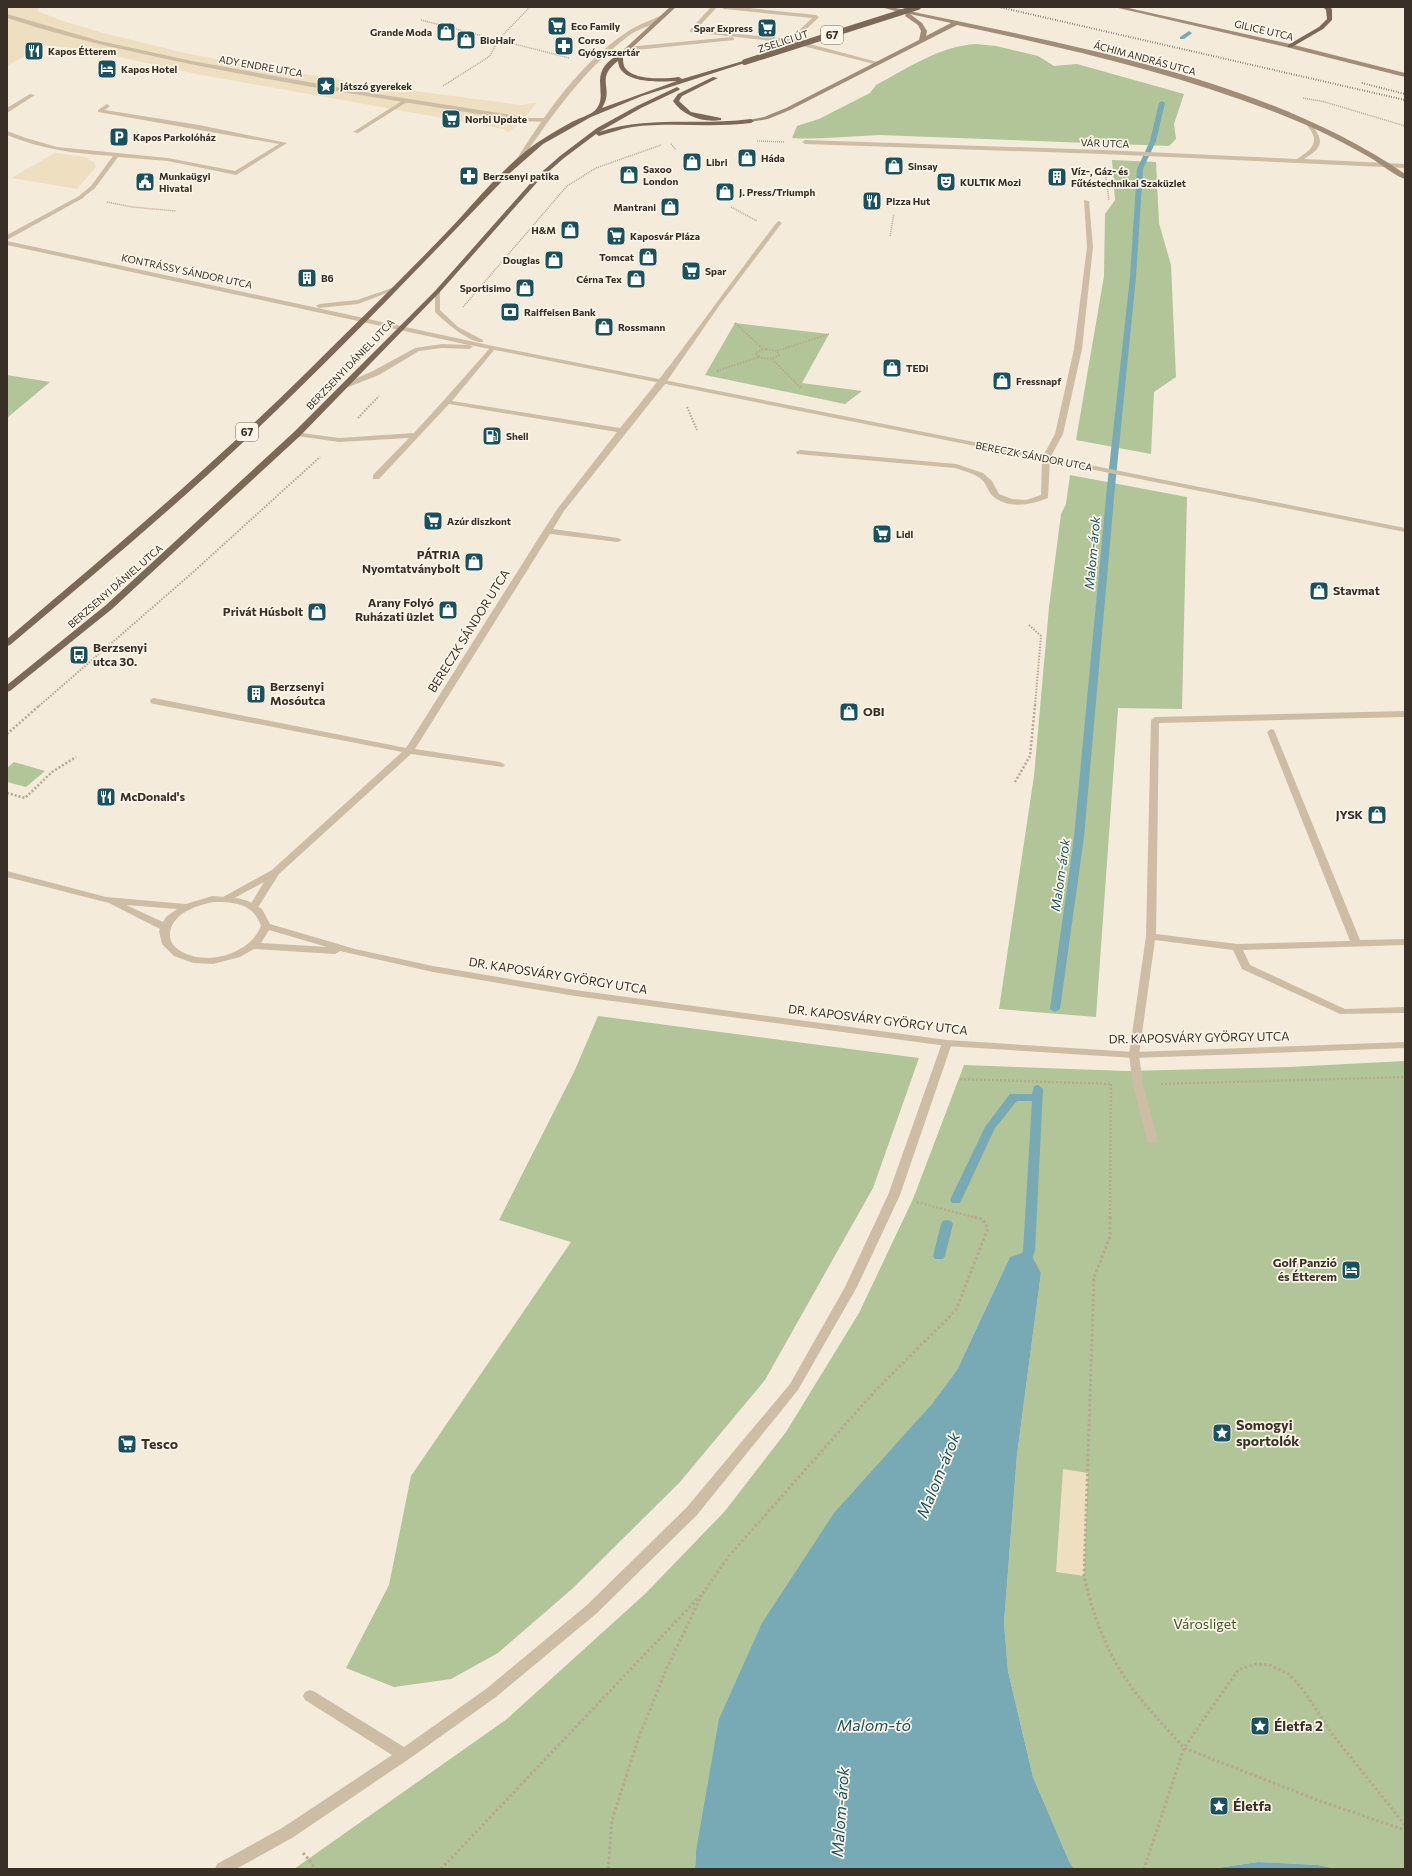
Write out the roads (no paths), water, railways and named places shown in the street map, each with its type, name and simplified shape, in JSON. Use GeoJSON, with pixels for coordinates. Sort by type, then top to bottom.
{"type":"FeatureCollection","features":[{"type":"Feature","properties":{"kind":"main road","name":"ZSELICI ÚT"},"geometry":{"type":"LineString","coordinates":[[745,62],[918,7]]}},
{"type":"Feature","properties":{"kind":"main road"},"geometry":{"type":"LineString","coordinates":[[1290,46],[1321,28],[1330,19],[1329,9],[1326,7]]}},
{"type":"Feature","properties":{"kind":"main road"},"geometry":{"type":"LineString","coordinates":[[620,56],[619,63],[623,71],[640,77],[654,79],[679,79],[706,71],[726,68]]}},
{"type":"Feature","properties":{"kind":"main road"},"geometry":{"type":"LineString","coordinates":[[597,111],[605,101],[606,93],[602,83],[603,73],[608,66],[620,56]]}},
{"type":"Feature","properties":{"kind":"main road","name":"BERZSENYI DÁNIEL UTCA"},"geometry":{"type":"LineString","coordinates":[[7,643],[127,541],[220,458],[299,384],[394,289],[519,160],[541,143],[597,111],[745,62]]}},
{"type":"Feature","properties":{"kind":"main road"},"geometry":{"type":"LineString","coordinates":[[726,68],[721,76],[693,87],[680,95],[676,101],[684,111],[694,115],[751,121]]}},
{"type":"Feature","properties":{"kind":"main road","name":"BERZSENYI DÁNIEL UTCA"},"geometry":{"type":"LineString","coordinates":[[7,689],[109,607],[297,434],[437,292],[538,178],[581,142],[617,118],[715,72]]}},
{"type":"Feature","properties":{"kind":"main road"},"geometry":{"type":"LineString","coordinates":[[581,142],[610,130],[628,125],[716,124],[751,121]]}},
{"type":"Feature","properties":{"kind":"street"},"geometry":{"type":"LineString","coordinates":[[620,56],[673,7]]}},
{"type":"Feature","properties":{"kind":"street"},"geometry":{"type":"LineString","coordinates":[[714,7],[692,31],[791,41],[878,63]]}},
{"type":"Feature","properties":{"kind":"street"},"geometry":{"type":"LineString","coordinates":[[724,7],[798,12],[816,17],[791,41]]}},
{"type":"Feature","properties":{"kind":"street","name":"ÁCHIM ANDRÁS UTCA"},"geometry":{"type":"LineString","coordinates":[[884,7],[1170,73],[1257,102],[1310,124],[1356,147],[1405,177]]}},
{"type":"Feature","properties":{"kind":"street","name":"GILICE UTCA"},"geometry":{"type":"LineString","coordinates":[[1117,7],[1290,46],[1405,75]]}},
{"type":"Feature","properties":{"kind":"street"},"geometry":{"type":"LineString","coordinates":[[897,10],[920,24],[924,31],[922,40]]}},
{"type":"Feature","properties":{"kind":"street","name":"ADY ENDRE UTCA"},"geometry":{"type":"LineString","coordinates":[[7,16],[94,41],[170,59],[530,120],[546,120]]}},
{"type":"Feature","properties":{"kind":"street"},"geometry":{"type":"LineString","coordinates":[[519,160],[546,120],[582,74],[627,34],[662,18]]}},
{"type":"Feature","properties":{"kind":"street"},"geometry":{"type":"LineString","coordinates":[[751,121],[766,118],[788,109],[956,23]]}},
{"type":"Feature","properties":{"kind":"street"},"geometry":{"type":"LineString","coordinates":[[627,49],[754,37]]}},
{"type":"Feature","properties":{"kind":"street"},"geometry":{"type":"LineString","coordinates":[[7,111],[32,95]]}},
{"type":"Feature","properties":{"kind":"street"},"geometry":{"type":"LineString","coordinates":[[356,132],[407,100]]}},
{"type":"Feature","properties":{"kind":"street"},"geometry":{"type":"LineString","coordinates":[[7,132],[24,141],[49,147],[116,156],[163,159],[236,173],[284,143],[100,111],[107,106]]}},
{"type":"Feature","properties":{"kind":"street"},"geometry":{"type":"LineString","coordinates":[[1298,161],[1309,153],[1316,145],[1317,136],[1310,124]]}},
{"type":"Feature","properties":{"kind":"street","name":"VÁR UTCA"},"geometry":{"type":"LineString","coordinates":[[805,142],[1103,152],[1404,166]]}},
{"type":"Feature","properties":{"kind":"street"},"geometry":{"type":"LineString","coordinates":[[7,238],[81,197],[93,187],[116,156]]}},
{"type":"Feature","properties":{"kind":"street"},"geometry":{"type":"LineString","coordinates":[[800,452],[956,466],[979,474],[991,483],[996,495],[1012,503],[1030,503],[1045,496],[1046,458],[1059,434],[1078,349],[1090,247],[1086,201]]}},
{"type":"Feature","properties":{"kind":"street"},"geometry":{"type":"LineString","coordinates":[[662,382],[717,305],[779,223]]}},
{"type":"Feature","properties":{"kind":"street","name":"KONTRÁSSY SÁNDOR UTCA"},"geometry":{"type":"LineString","coordinates":[[7,243],[401,327]]}},
{"type":"Feature","properties":{"kind":"street"},"geometry":{"type":"LineString","coordinates":[[304,306],[358,302],[394,289]]}},
{"type":"Feature","properties":{"kind":"street"},"geometry":{"type":"LineString","coordinates":[[437,292],[437,311],[456,328],[493,348]]}},
{"type":"Feature","properties":{"kind":"street","name":"BERECZK SÁNDOR UTCA"},"geometry":{"type":"LineString","coordinates":[[401,327],[493,348],[1405,530]]}},
{"type":"Feature","properties":{"kind":"street"},"geometry":{"type":"LineString","coordinates":[[346,386],[376,373],[417,349],[442,346],[493,348]]}},
{"type":"Feature","properties":{"kind":"street"},"geometry":{"type":"LineString","coordinates":[[376,477],[448,402],[493,348]]}},
{"type":"Feature","properties":{"kind":"street","name":"BERECZK SÁNDOR UTCA"},"geometry":{"type":"LineString","coordinates":[[226,899],[275,872],[409,751],[547,531],[622,431],[662,382]]}},
{"type":"Feature","properties":{"kind":"street"},"geometry":{"type":"LineString","coordinates":[[448,402],[622,431]]}},
{"type":"Feature","properties":{"kind":"street"},"geometry":{"type":"LineString","coordinates":[[297,434],[339,440],[417,435]]}},
{"type":"Feature","properties":{"kind":"street"},"geometry":{"type":"LineString","coordinates":[[547,531],[618,540]]}},
{"type":"Feature","properties":{"kind":"street"},"geometry":{"type":"LineString","coordinates":[[154,701],[319,735],[500,765]]}},
{"type":"Feature","properties":{"kind":"street"},"geometry":{"type":"LineString","coordinates":[[1152,1140],[1138,1085],[1134,1055],[1151,936],[1155,720],[1405,714]]}},
{"type":"Feature","properties":{"kind":"street"},"geometry":{"type":"LineString","coordinates":[[1271,732],[1356,943]]}},
{"type":"Feature","properties":{"kind":"street","name":"BERECZK SÁNDOR UTCA"},"geometry":{"type":"LineString","coordinates":[[254,907],[275,872]]}},
{"type":"Feature","properties":{"kind":"street"},"geometry":{"type":"LineString","coordinates":[[7,874],[106,900],[185,907]]}},
{"type":"Feature","properties":{"kind":"street"},"geometry":{"type":"LineString","coordinates":[[212,899],[226,899],[236,900],[254,907],[261,913],[266,926],[263,934],[252,946],[229,958],[211,961],[188,958],[178,954],[168,947],[164,937],[165,927],[175,914],[185,907],[212,899]]}},
{"type":"Feature","properties":{"kind":"street"},"geometry":{"type":"LineString","coordinates":[[106,900],[165,927]]}},
{"type":"Feature","properties":{"kind":"street","name":"DR. KAPOSVÁRY GYÖRGY UTCA"},"geometry":{"type":"LineString","coordinates":[[266,926],[353,952],[433,969],[575,993],[946,1043],[1134,1055],[1405,1045]]}},
{"type":"Feature","properties":{"kind":"street"},"geometry":{"type":"LineString","coordinates":[[1151,936],[1237,947],[1405,942]]}},
{"type":"Feature","properties":{"kind":"street","name":"DR. KAPOSVÁRY GYÖRGY UTCA"},"geometry":{"type":"LineString","coordinates":[[252,946],[353,952]]}},
{"type":"Feature","properties":{"kind":"street"},"geometry":{"type":"LineString","coordinates":[[1237,947],[1246,967],[1344,1012],[1405,1010]]}},
{"type":"Feature","properties":{"kind":"street"},"geometry":{"type":"LineString","coordinates":[[222,1869],[287,1833],[404,1756],[491,1693],[592,1609],[692,1511],[794,1387],[851,1287],[894,1196],[946,1043]]}},
{"type":"Feature","properties":{"kind":"street"},"geometry":{"type":"LineString","coordinates":[[310,1696],[404,1756]]}},
{"type":"Feature","properties":{"kind":"water","name":"Malom-tó"},"geometry":{"type":"Polygon","coordinates":[[[1029,1251],[1041,1273],[1017,1455],[1004,1623],[1008,1671],[1033,1777],[1069,1861],[1074,1869],[695,1869],[696,1851],[719,1719],[762,1623],[834,1513],[931,1405],[957,1370],[1010,1257],[1029,1251]]]}},
{"type":"Feature","properties":{"kind":"water"},"geometry":{"type":"Polygon","coordinates":[[[1258,1862],[1318,1865],[1337,1869],[1211,1869],[1258,1862]]]}},
{"type":"Feature","properties":{"kind":"waterway","name":"Malom-árok"},"geometry":{"type":"LineString","coordinates":[[1182,38],[1189,33]]}},
{"type":"Feature","properties":{"kind":"waterway","name":"Malom-árok"},"geometry":{"type":"LineString","coordinates":[[1055,1009],[1079,837],[1111,487],[1133,277],[1140,169],[1153,141],[1162,103]]}},
{"type":"Feature","properties":{"kind":"waterway","name":"Malom-árok"},"geometry":{"type":"LineString","coordinates":[[1025,1263],[1029,1251],[1038,1089]]}},
{"type":"Feature","properties":{"kind":"waterway"},"geometry":{"type":"LineString","coordinates":[[956,1200],[990,1127],[1014,1097],[1036,1098]]}},
{"type":"Feature","properties":{"kind":"waterway"},"geometry":{"type":"LineString","coordinates":[[939,1256],[947,1224]]}},
{"type":"Feature","properties":{"kind":"railway"},"geometry":{"type":"LineString","coordinates":[[999,7],[1405,100]]}},
{"type":"Feature","properties":{"kind":"railway"},"geometry":{"type":"LineString","coordinates":[[1362,83],[1405,94]]}},
{"type":"Feature","properties":{"kind":"place","name":"Eco Family"},"geometry":{"type":"Point","coordinates":[557,26]}},
{"type":"Feature","properties":{"kind":"place","name":"Spar Express"},"geometry":{"type":"Point","coordinates":[767,28]}},
{"type":"Feature","properties":{"kind":"place","name":"Grande Moda"},"geometry":{"type":"Point","coordinates":[446,32]}},
{"type":"Feature","properties":{"kind":"place","name":"BioHair"},"geometry":{"type":"Point","coordinates":[466,40]}},
{"type":"Feature","properties":{"kind":"place","name":"Corso Gyógyszertár"},"geometry":{"type":"Point","coordinates":[564,46]}},
{"type":"Feature","properties":{"kind":"place","name":"Kapos Étterem"},"geometry":{"type":"Point","coordinates":[34,51]}},
{"type":"Feature","properties":{"kind":"place","name":"Kapos Hotel"},"geometry":{"type":"Point","coordinates":[107,69]}},
{"type":"Feature","properties":{"kind":"place","name":"Játszó gyerekek"},"geometry":{"type":"Point","coordinates":[326,86]}},
{"type":"Feature","properties":{"kind":"place","name":"Norbi Update"},"geometry":{"type":"Point","coordinates":[451,119]}},
{"type":"Feature","properties":{"kind":"place","name":"Kapos Parkolóház"},"geometry":{"type":"Point","coordinates":[119,137]}},
{"type":"Feature","properties":{"kind":"place","name":"Háda"},"geometry":{"type":"Point","coordinates":[747,158]}},
{"type":"Feature","properties":{"kind":"place","name":"Libri"},"geometry":{"type":"Point","coordinates":[692,162]}},
{"type":"Feature","properties":{"kind":"place","name":"Sinsay"},"geometry":{"type":"Point","coordinates":[894,166]}},
{"type":"Feature","properties":{"kind":"place","name":"Saxoo London"},"geometry":{"type":"Point","coordinates":[629,175]}},
{"type":"Feature","properties":{"kind":"place","name":"Berzsenyi patika"},"geometry":{"type":"Point","coordinates":[469,176]}},
{"type":"Feature","properties":{"kind":"place","name":"Víz-, Gáz- és Fűtéstechnikai Szaküzlet"},"geometry":{"type":"Point","coordinates":[1057,177]}},
{"type":"Feature","properties":{"kind":"place","name":"Munkaügyi Hivatal"},"geometry":{"type":"Point","coordinates":[145,182]}},
{"type":"Feature","properties":{"kind":"place","name":"KULTIK Mozi"},"geometry":{"type":"Point","coordinates":[946,182]}},
{"type":"Feature","properties":{"kind":"place","name":"J. Press/Triumph"},"geometry":{"type":"Point","coordinates":[725,192]}},
{"type":"Feature","properties":{"kind":"place","name":"Pizza Hut"},"geometry":{"type":"Point","coordinates":[872,201]}},
{"type":"Feature","properties":{"kind":"place","name":"Mantrani"},"geometry":{"type":"Point","coordinates":[670,207]}},
{"type":"Feature","properties":{"kind":"place","name":"H&M"},"geometry":{"type":"Point","coordinates":[570,230]}},
{"type":"Feature","properties":{"kind":"place","name":"Kaposvár Pláza"},"geometry":{"type":"Point","coordinates":[616,236]}},
{"type":"Feature","properties":{"kind":"place","name":"Tomcat"},"geometry":{"type":"Point","coordinates":[648,257]}},
{"type":"Feature","properties":{"kind":"place","name":"Douglas"},"geometry":{"type":"Point","coordinates":[554,260]}},
{"type":"Feature","properties":{"kind":"place","name":"Spar"},"geometry":{"type":"Point","coordinates":[691,271]}},
{"type":"Feature","properties":{"kind":"place","name":"B6"},"geometry":{"type":"Point","coordinates":[307,278]}},
{"type":"Feature","properties":{"kind":"place","name":"Cérna Tex"},"geometry":{"type":"Point","coordinates":[636,279]}},
{"type":"Feature","properties":{"kind":"place","name":"Sportisimo"},"geometry":{"type":"Point","coordinates":[525,288]}},
{"type":"Feature","properties":{"kind":"place","name":"Raiffeisen Bank"},"geometry":{"type":"Point","coordinates":[510,312]}},
{"type":"Feature","properties":{"kind":"place","name":"Rossmann"},"geometry":{"type":"Point","coordinates":[604,327]}},
{"type":"Feature","properties":{"kind":"place","name":"TEDi"},"geometry":{"type":"Point","coordinates":[892,368]}},
{"type":"Feature","properties":{"kind":"place","name":"Fressnapf"},"geometry":{"type":"Point","coordinates":[1002,381]}},
{"type":"Feature","properties":{"kind":"place","name":"Shell"},"geometry":{"type":"Point","coordinates":[492,436]}},
{"type":"Feature","properties":{"kind":"place","name":"Azúr diszkont"},"geometry":{"type":"Point","coordinates":[433,521]}},
{"type":"Feature","properties":{"kind":"place","name":"Lidl"},"geometry":{"type":"Point","coordinates":[882,534]}},
{"type":"Feature","properties":{"kind":"place","name":"PÁTRIA Nyomtatványbolt"},"geometry":{"type":"Point","coordinates":[474,562]}},
{"type":"Feature","properties":{"kind":"place","name":"Stavmat"},"geometry":{"type":"Point","coordinates":[1319,591]}},
{"type":"Feature","properties":{"kind":"place","name":"Arany Folyó Ruházati üzlet"},"geometry":{"type":"Point","coordinates":[448,610]}},
{"type":"Feature","properties":{"kind":"place","name":"Privát Húsbolt"},"geometry":{"type":"Point","coordinates":[317,612]}},
{"type":"Feature","properties":{"kind":"place","name":"Berzsenyi utca 30."},"geometry":{"type":"Point","coordinates":[79,655]}},
{"type":"Feature","properties":{"kind":"place","name":"Berzsenyi Mosóutca"},"geometry":{"type":"Point","coordinates":[256,694]}},
{"type":"Feature","properties":{"kind":"place","name":"OBI"},"geometry":{"type":"Point","coordinates":[849,712]}},
{"type":"Feature","properties":{"kind":"place","name":"McDonald's"},"geometry":{"type":"Point","coordinates":[106,797]}},
{"type":"Feature","properties":{"kind":"place","name":"JYSK"},"geometry":{"type":"Point","coordinates":[1377,815]}},
{"type":"Feature","properties":{"kind":"place","name":"Golf Panzió és Étterem"},"geometry":{"type":"Point","coordinates":[1351,1270]}},
{"type":"Feature","properties":{"kind":"place","name":"Somogyi sportolók"},"geometry":{"type":"Point","coordinates":[1222,1433]}},
{"type":"Feature","properties":{"kind":"place","name":"Tesco"},"geometry":{"type":"Point","coordinates":[127,1444]}},
{"type":"Feature","properties":{"kind":"place","name":"Életfa 2"},"geometry":{"type":"Point","coordinates":[1260,1726]}},
{"type":"Feature","properties":{"kind":"place","name":"Életfa"},"geometry":{"type":"Point","coordinates":[1219,1806]}},
{"type":"Feature","properties":{"kind":"park label","name":"Városliget"},"geometry":{"type":"Point","coordinates":[1205,1624]}}]}
